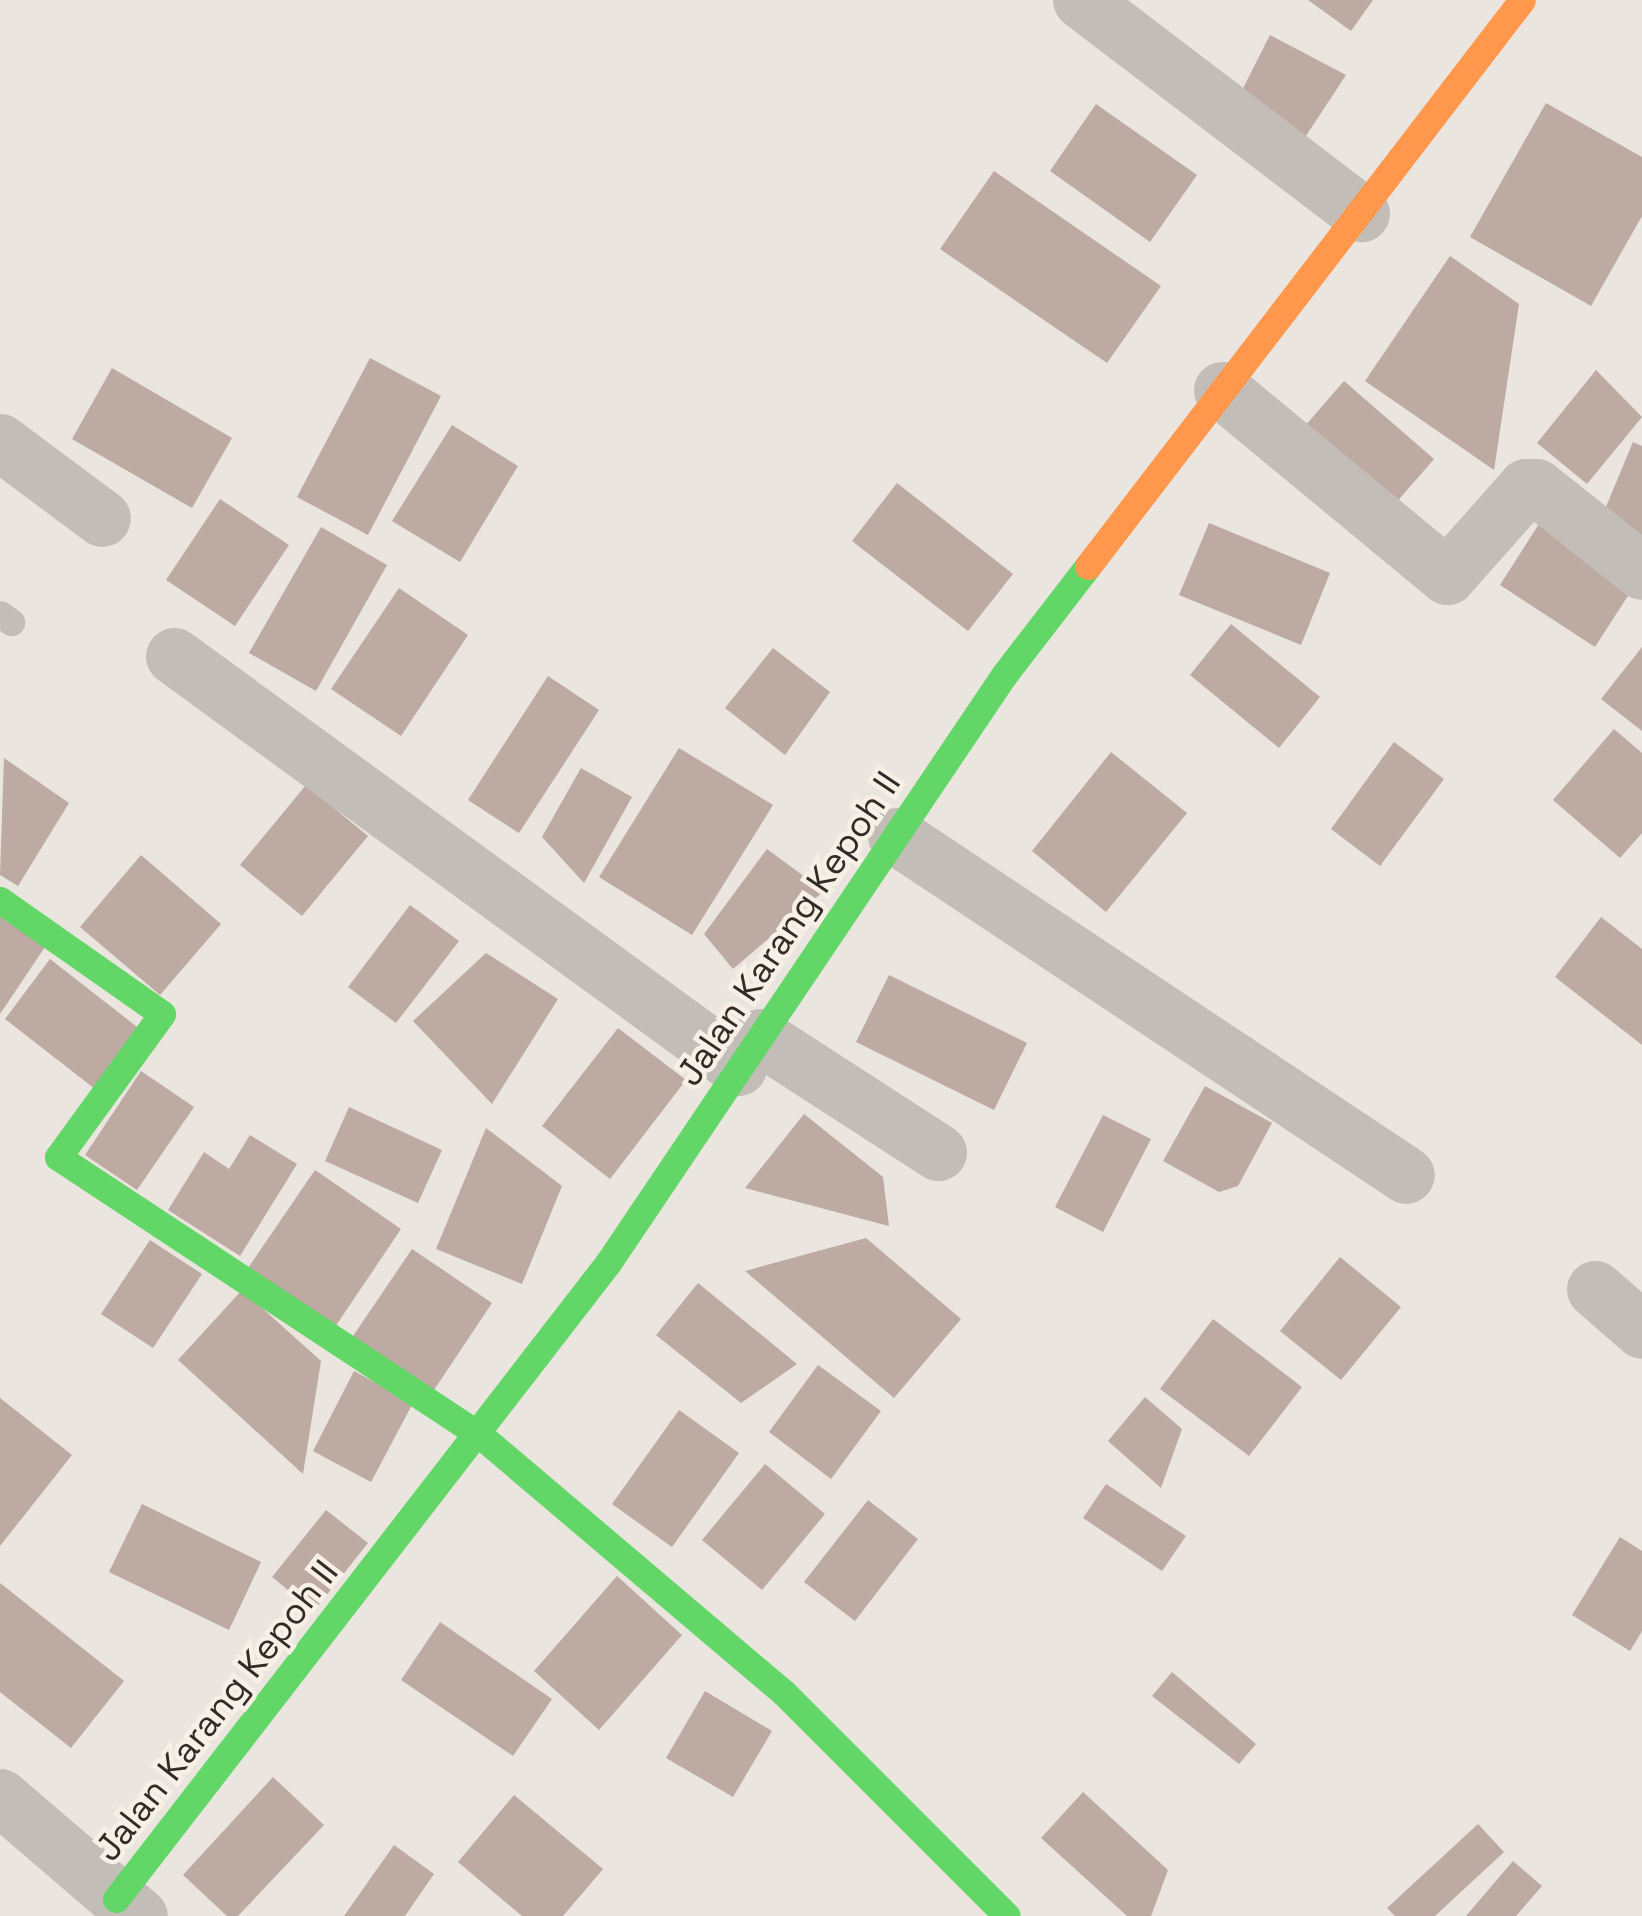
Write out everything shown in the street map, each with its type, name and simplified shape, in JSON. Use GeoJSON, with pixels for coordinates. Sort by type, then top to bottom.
{"type":"FeatureCollection","features":[{"type":"Feature","properties":{"kind":"street"},"geometry":{"type":"LineString","coordinates":[[1081,0],[1360,213]]}},
{"type":"Feature","properties":{"kind":"street","name":"Jalan Karang Kepoh II"},"geometry":{"type":"LineString","coordinates":[[128,1907],[481,1436],[1004,675],[1522,0]]}},
{"type":"Feature","properties":{"kind":"street"},"geometry":{"type":"LineString","coordinates":[[1222,389],[1448,576],[1526,487],[1536,487],[1642,571]]}},
{"type":"Feature","properties":{"kind":"street"},"geometry":{"type":"LineString","coordinates":[[0,442],[102,518]]}},
{"type":"Feature","properties":{"kind":"street"},"geometry":{"type":"LineString","coordinates":[[174,656],[749,1052],[938,1152]]}},
{"type":"Feature","properties":{"kind":"street"},"geometry":{"type":"LineString","coordinates":[[896,836],[1406,1175]]}},
{"type":"Feature","properties":{"kind":"street"},"geometry":{"type":"LineString","coordinates":[[0,900],[162,1014],[58,1157],[481,1436],[784,1693],[1007,1916]]}},
{"type":"Feature","properties":{"kind":"street"},"geometry":{"type":"LineString","coordinates":[[1595,1289],[1642,1330]]}},
{"type":"Feature","properties":{"kind":"street"},"geometry":{"type":"LineString","coordinates":[[0,1797],[128,1907]]}},
{"type":"Feature","properties":{"kind":"building"},"geometry":{"type":"Polygon","coordinates":[[[1308,0],[1373,0],[1351,31],[1308,0]]]}},
{"type":"Feature","properties":{"kind":"building"},"geometry":{"type":"Polygon","coordinates":[[[1270,35],[1346,75],[1298,148],[1230,114],[1270,35]]]}},
{"type":"Feature","properties":{"kind":"building"},"geometry":{"type":"Polygon","coordinates":[[[1546,103],[1642,157],[1642,216],[1591,306],[1470,237],[1546,103]]]}},
{"type":"Feature","properties":{"kind":"building"},"geometry":{"type":"Polygon","coordinates":[[[1096,104],[1197,175],[1150,242],[1050,171],[1096,104]]]}},
{"type":"Feature","properties":{"kind":"building"},"geometry":{"type":"Polygon","coordinates":[[[994,171],[1161,286],[1107,363],[940,249],[994,171]]]}},
{"type":"Feature","properties":{"kind":"building"},"geometry":{"type":"Polygon","coordinates":[[[1450,256],[1519,304],[1494,470],[1365,381],[1450,256]]]}},
{"type":"Feature","properties":{"kind":"building"},"geometry":{"type":"Polygon","coordinates":[[[370,358],[441,396],[368,535],[297,497],[370,358]]]}},
{"type":"Feature","properties":{"kind":"building"},"geometry":{"type":"Polygon","coordinates":[[[112,368],[232,438],[192,508],[72,439],[112,368]]]}},
{"type":"Feature","properties":{"kind":"building"},"geometry":{"type":"Polygon","coordinates":[[[1596,370],[1642,417],[1587,484],[1537,443],[1596,370]]]}},
{"type":"Feature","properties":{"kind":"building"},"geometry":{"type":"Polygon","coordinates":[[[1344,381],[1434,459],[1388,512],[1298,434],[1344,381]]]}},
{"type":"Feature","properties":{"kind":"building"},"geometry":{"type":"Polygon","coordinates":[[[452,425],[518,466],[460,562],[392,521],[452,425]]]}},
{"type":"Feature","properties":{"kind":"building"},"geometry":{"type":"Polygon","coordinates":[[[1633,442],[1642,446],[1642,544],[1603,514],[1633,442]]]}},
{"type":"Feature","properties":{"kind":"building"},"geometry":{"type":"Polygon","coordinates":[[[897,483],[1013,574],[968,631],[852,541],[897,483]]]}},
{"type":"Feature","properties":{"kind":"building"},"geometry":{"type":"Polygon","coordinates":[[[220,499],[289,545],[235,626],[166,580],[220,499]]]}},
{"type":"Feature","properties":{"kind":"building"},"geometry":{"type":"Polygon","coordinates":[[[1544,516],[1640,577],[1595,647],[1500,585],[1544,516]]]}},
{"type":"Feature","properties":{"kind":"building"},"geometry":{"type":"Polygon","coordinates":[[[1209,523],[1330,573],[1301,645],[1179,595],[1209,523]]]}},
{"type":"Feature","properties":{"kind":"building"},"geometry":{"type":"Polygon","coordinates":[[[321,527],[387,565],[316,691],[249,653],[321,527]]]}},
{"type":"Feature","properties":{"kind":"building"},"geometry":{"type":"Polygon","coordinates":[[[399,588],[468,635],[401,736],[331,689],[399,588]]]}},
{"type":"Feature","properties":{"kind":"building"},"geometry":{"type":"Polygon","coordinates":[[[1231,624],[1320,697],[1279,748],[1190,675],[1231,624]]]}},
{"type":"Feature","properties":{"kind":"building"},"geometry":{"type":"Polygon","coordinates":[[[1642,647],[1642,731],[1601,699],[1642,647]]]}},
{"type":"Feature","properties":{"kind":"building"},"geometry":{"type":"Polygon","coordinates":[[[773,648],[830,692],[785,755],[725,708],[773,648]]]}},
{"type":"Feature","properties":{"kind":"building"},"geometry":{"type":"Polygon","coordinates":[[[548,676],[599,710],[519,833],[468,800],[548,676]]]}},
{"type":"Feature","properties":{"kind":"building"},"geometry":{"type":"Polygon","coordinates":[[[1614,729],[1642,753],[1642,833],[1620,858],[1553,800],[1614,729]]]}},
{"type":"Feature","properties":{"kind":"building"},"geometry":{"type":"Polygon","coordinates":[[[1394,742],[1444,779],[1380,866],[1331,829],[1394,742]]]}},
{"type":"Feature","properties":{"kind":"building"},"geometry":{"type":"Polygon","coordinates":[[[679,748],[773,805],[692,935],[599,877],[679,748]]]}},
{"type":"Feature","properties":{"kind":"building"},"geometry":{"type":"Polygon","coordinates":[[[1111,752],[1187,813],[1106,912],[1032,851],[1111,752]]]}},
{"type":"Feature","properties":{"kind":"building"},"geometry":{"type":"Polygon","coordinates":[[[4,758],[69,803],[18,886],[0,875],[4,758]]]}},
{"type":"Feature","properties":{"kind":"building"},"geometry":{"type":"Polygon","coordinates":[[[581,768],[632,797],[584,883],[542,837],[581,768]]]}},
{"type":"Feature","properties":{"kind":"building"},"geometry":{"type":"Polygon","coordinates":[[[306,785],[368,836],[302,916],[240,865],[306,785]]]}},
{"type":"Feature","properties":{"kind":"building"},"geometry":{"type":"Polygon","coordinates":[[[767,849],[824,891],[733,969],[704,934],[767,849]]]}},
{"type":"Feature","properties":{"kind":"building"},"geometry":{"type":"Polygon","coordinates":[[[141,855],[221,924],[160,995],[80,927],[141,855]]]}},
{"type":"Feature","properties":{"kind":"building"},"geometry":{"type":"Polygon","coordinates":[[[410,905],[459,941],[396,1023],[348,987],[410,905]]]}},
{"type":"Feature","properties":{"kind":"building"},"geometry":{"type":"Polygon","coordinates":[[[0,908],[49,941],[0,1014],[0,908]]]}},
{"type":"Feature","properties":{"kind":"building"},"geometry":{"type":"Polygon","coordinates":[[[1601,917],[1642,949],[1642,1045],[1555,977],[1601,917]]]}},
{"type":"Feature","properties":{"kind":"building"},"geometry":{"type":"Polygon","coordinates":[[[486,953],[558,999],[492,1104],[413,1021],[486,953]]]}},
{"type":"Feature","properties":{"kind":"building"},"geometry":{"type":"Polygon","coordinates":[[[50,959],[141,1030],[95,1089],[5,1019],[50,959]]]}},
{"type":"Feature","properties":{"kind":"building"},"geometry":{"type":"Polygon","coordinates":[[[889,975],[1027,1043],[994,1110],[856,1042],[889,975]]]}},
{"type":"Feature","properties":{"kind":"building"},"geometry":{"type":"Polygon","coordinates":[[[618,1028],[686,1080],[610,1179],[542,1126],[618,1028]]]}},
{"type":"Feature","properties":{"kind":"building"},"geometry":{"type":"Polygon","coordinates":[[[141,1071],[194,1107],[137,1190],[85,1155],[141,1071]]]}},
{"type":"Feature","properties":{"kind":"building"},"geometry":{"type":"Polygon","coordinates":[[[1205,1086],[1272,1123],[1238,1186],[1219,1192],[1163,1161],[1205,1086]]]}},
{"type":"Feature","properties":{"kind":"building"},"geometry":{"type":"Polygon","coordinates":[[[349,1107],[442,1150],[418,1203],[325,1161],[349,1107]]]}},
{"type":"Feature","properties":{"kind":"building"},"geometry":{"type":"Polygon","coordinates":[[[804,1114],[883,1177],[889,1226],[745,1188],[804,1114]]]}},
{"type":"Feature","properties":{"kind":"building"},"geometry":{"type":"Polygon","coordinates":[[[1103,1115],[1151,1139],[1103,1232],[1055,1207],[1103,1115]]]}},
{"type":"Feature","properties":{"kind":"building"},"geometry":{"type":"Polygon","coordinates":[[[486,1128],[562,1186],[522,1284],[436,1249],[486,1128]]]}},
{"type":"Feature","properties":{"kind":"building"},"geometry":{"type":"Polygon","coordinates":[[[250,1135],[297,1164],[240,1256],[168,1210],[204,1152],[229,1169],[250,1135]]]}},
{"type":"Feature","properties":{"kind":"building"},"geometry":{"type":"Polygon","coordinates":[[[315,1170],[401,1229],[335,1327],[248,1268],[315,1170]]]}},
{"type":"Feature","properties":{"kind":"building"},"geometry":{"type":"Polygon","coordinates":[[[866,1238],[961,1319],[894,1398],[745,1271],[866,1238]]]}},
{"type":"Feature","properties":{"kind":"building"},"geometry":{"type":"Polygon","coordinates":[[[150,1240],[202,1274],[153,1348],[101,1314],[150,1240]]]}},
{"type":"Feature","properties":{"kind":"building"},"geometry":{"type":"Polygon","coordinates":[[[412,1249],[492,1303],[430,1396],[349,1342],[412,1249]]]}},
{"type":"Feature","properties":{"kind":"building"},"geometry":{"type":"Polygon","coordinates":[[[1340,1257],[1401,1307],[1341,1380],[1280,1331],[1340,1257]]]}},
{"type":"Feature","properties":{"kind":"building"},"geometry":{"type":"Polygon","coordinates":[[[698,1283],[797,1364],[741,1403],[656,1335],[698,1283]]]}},
{"type":"Feature","properties":{"kind":"building"},"geometry":{"type":"Polygon","coordinates":[[[242,1290],[321,1361],[303,1474],[178,1360],[242,1290]]]}},
{"type":"Feature","properties":{"kind":"building"},"geometry":{"type":"Polygon","coordinates":[[[1213,1319],[1302,1387],[1249,1456],[1160,1389],[1213,1319]]]}},
{"type":"Feature","properties":{"kind":"building"},"geometry":{"type":"Polygon","coordinates":[[[818,1365],[881,1411],[831,1479],[769,1432],[818,1365]]]}},
{"type":"Feature","properties":{"kind":"building"},"geometry":{"type":"Polygon","coordinates":[[[354,1371],[413,1403],[371,1482],[313,1451],[354,1371]]]}},
{"type":"Feature","properties":{"kind":"building"},"geometry":{"type":"Polygon","coordinates":[[[1145,1397],[1182,1429],[1161,1488],[1108,1441],[1145,1397]]]}},
{"type":"Feature","properties":{"kind":"building"},"geometry":{"type":"Polygon","coordinates":[[[0,1398],[72,1455],[0,1546],[0,1398]]]}},
{"type":"Feature","properties":{"kind":"building"},"geometry":{"type":"Polygon","coordinates":[[[679,1410],[739,1453],[672,1547],[612,1504],[679,1410]]]}},
{"type":"Feature","properties":{"kind":"building"},"geometry":{"type":"Polygon","coordinates":[[[765,1464],[825,1514],[762,1590],[702,1540],[765,1464]]]}},
{"type":"Feature","properties":{"kind":"building"},"geometry":{"type":"Polygon","coordinates":[[[1106,1484],[1186,1536],[1162,1571],[1083,1518],[1106,1484]]]}},
{"type":"Feature","properties":{"kind":"building"},"geometry":{"type":"Polygon","coordinates":[[[868,1500],[918,1539],[855,1621],[804,1582],[868,1500]]]}},
{"type":"Feature","properties":{"kind":"building"},"geometry":{"type":"Polygon","coordinates":[[[142,1504],[261,1562],[229,1630],[109,1572],[142,1504]]]}},
{"type":"Feature","properties":{"kind":"building"},"geometry":{"type":"Polygon","coordinates":[[[326,1510],[368,1543],[314,1611],[272,1577],[326,1510]]]}},
{"type":"Feature","properties":{"kind":"building"},"geometry":{"type":"Polygon","coordinates":[[[1620,1537],[1642,1551],[1642,1631],[1630,1651],[1572,1615],[1620,1537]]]}},
{"type":"Feature","properties":{"kind":"building"},"geometry":{"type":"Polygon","coordinates":[[[617,1576],[682,1635],[599,1730],[534,1671],[617,1576]]]}},
{"type":"Feature","properties":{"kind":"building"},"geometry":{"type":"Polygon","coordinates":[[[0,1583],[124,1681],[71,1748],[0,1692],[0,1583]]]}},
{"type":"Feature","properties":{"kind":"building"},"geometry":{"type":"Polygon","coordinates":[[[440,1622],[552,1699],[513,1756],[401,1680],[440,1622]]]}},
{"type":"Feature","properties":{"kind":"building"},"geometry":{"type":"Polygon","coordinates":[[[1172,1672],[1256,1744],[1239,1764],[1152,1696],[1172,1672]]]}},
{"type":"Feature","properties":{"kind":"building"},"geometry":{"type":"Polygon","coordinates":[[[705,1691],[772,1731],[733,1797],[666,1758],[705,1691]]]}},
{"type":"Feature","properties":{"kind":"building"},"geometry":{"type":"Polygon","coordinates":[[[273,1777],[324,1825],[238,1916],[227,1916],[183,1875],[273,1777]]]}},
{"type":"Feature","properties":{"kind":"building"},"geometry":{"type":"Polygon","coordinates":[[[1083,1792],[1168,1870],[1151,1916],[1127,1916],[1041,1838],[1083,1792]]]}},
{"type":"Feature","properties":{"kind":"building"},"geometry":{"type":"Polygon","coordinates":[[[514,1795],[603,1869],[563,1916],[522,1916],[458,1862],[514,1795]]]}},
{"type":"Feature","properties":{"kind":"building"},"geometry":{"type":"Polygon","coordinates":[[[1478,1824],[1504,1852],[1435,1916],[1395,1916],[1387,1908],[1478,1824]]]}},
{"type":"Feature","properties":{"kind":"building"},"geometry":{"type":"Polygon","coordinates":[[[394,1845],[434,1874],[405,1916],[344,1916],[394,1845]]]}},
{"type":"Feature","properties":{"kind":"building"},"geometry":{"type":"Polygon","coordinates":[[[1513,1861],[1542,1886],[1516,1916],[1466,1916],[1513,1861]]]}},
{"type":"Feature","properties":{"kind":"traffic: fast"},"geometry":{"type":"LineString","coordinates":[[116,1899],[608,1263],[1004,675],[1088,566]]}},
{"type":"Feature","properties":{"kind":"traffic: fast"},"geometry":{"type":"LineString","coordinates":[[0,900],[162,1014],[58,1157],[481,1436],[784,1693],[1007,1916]]}},
{"type":"Feature","properties":{"kind":"traffic: slow"},"geometry":{"type":"LineString","coordinates":[[1088,566],[1522,0]]}}]}
